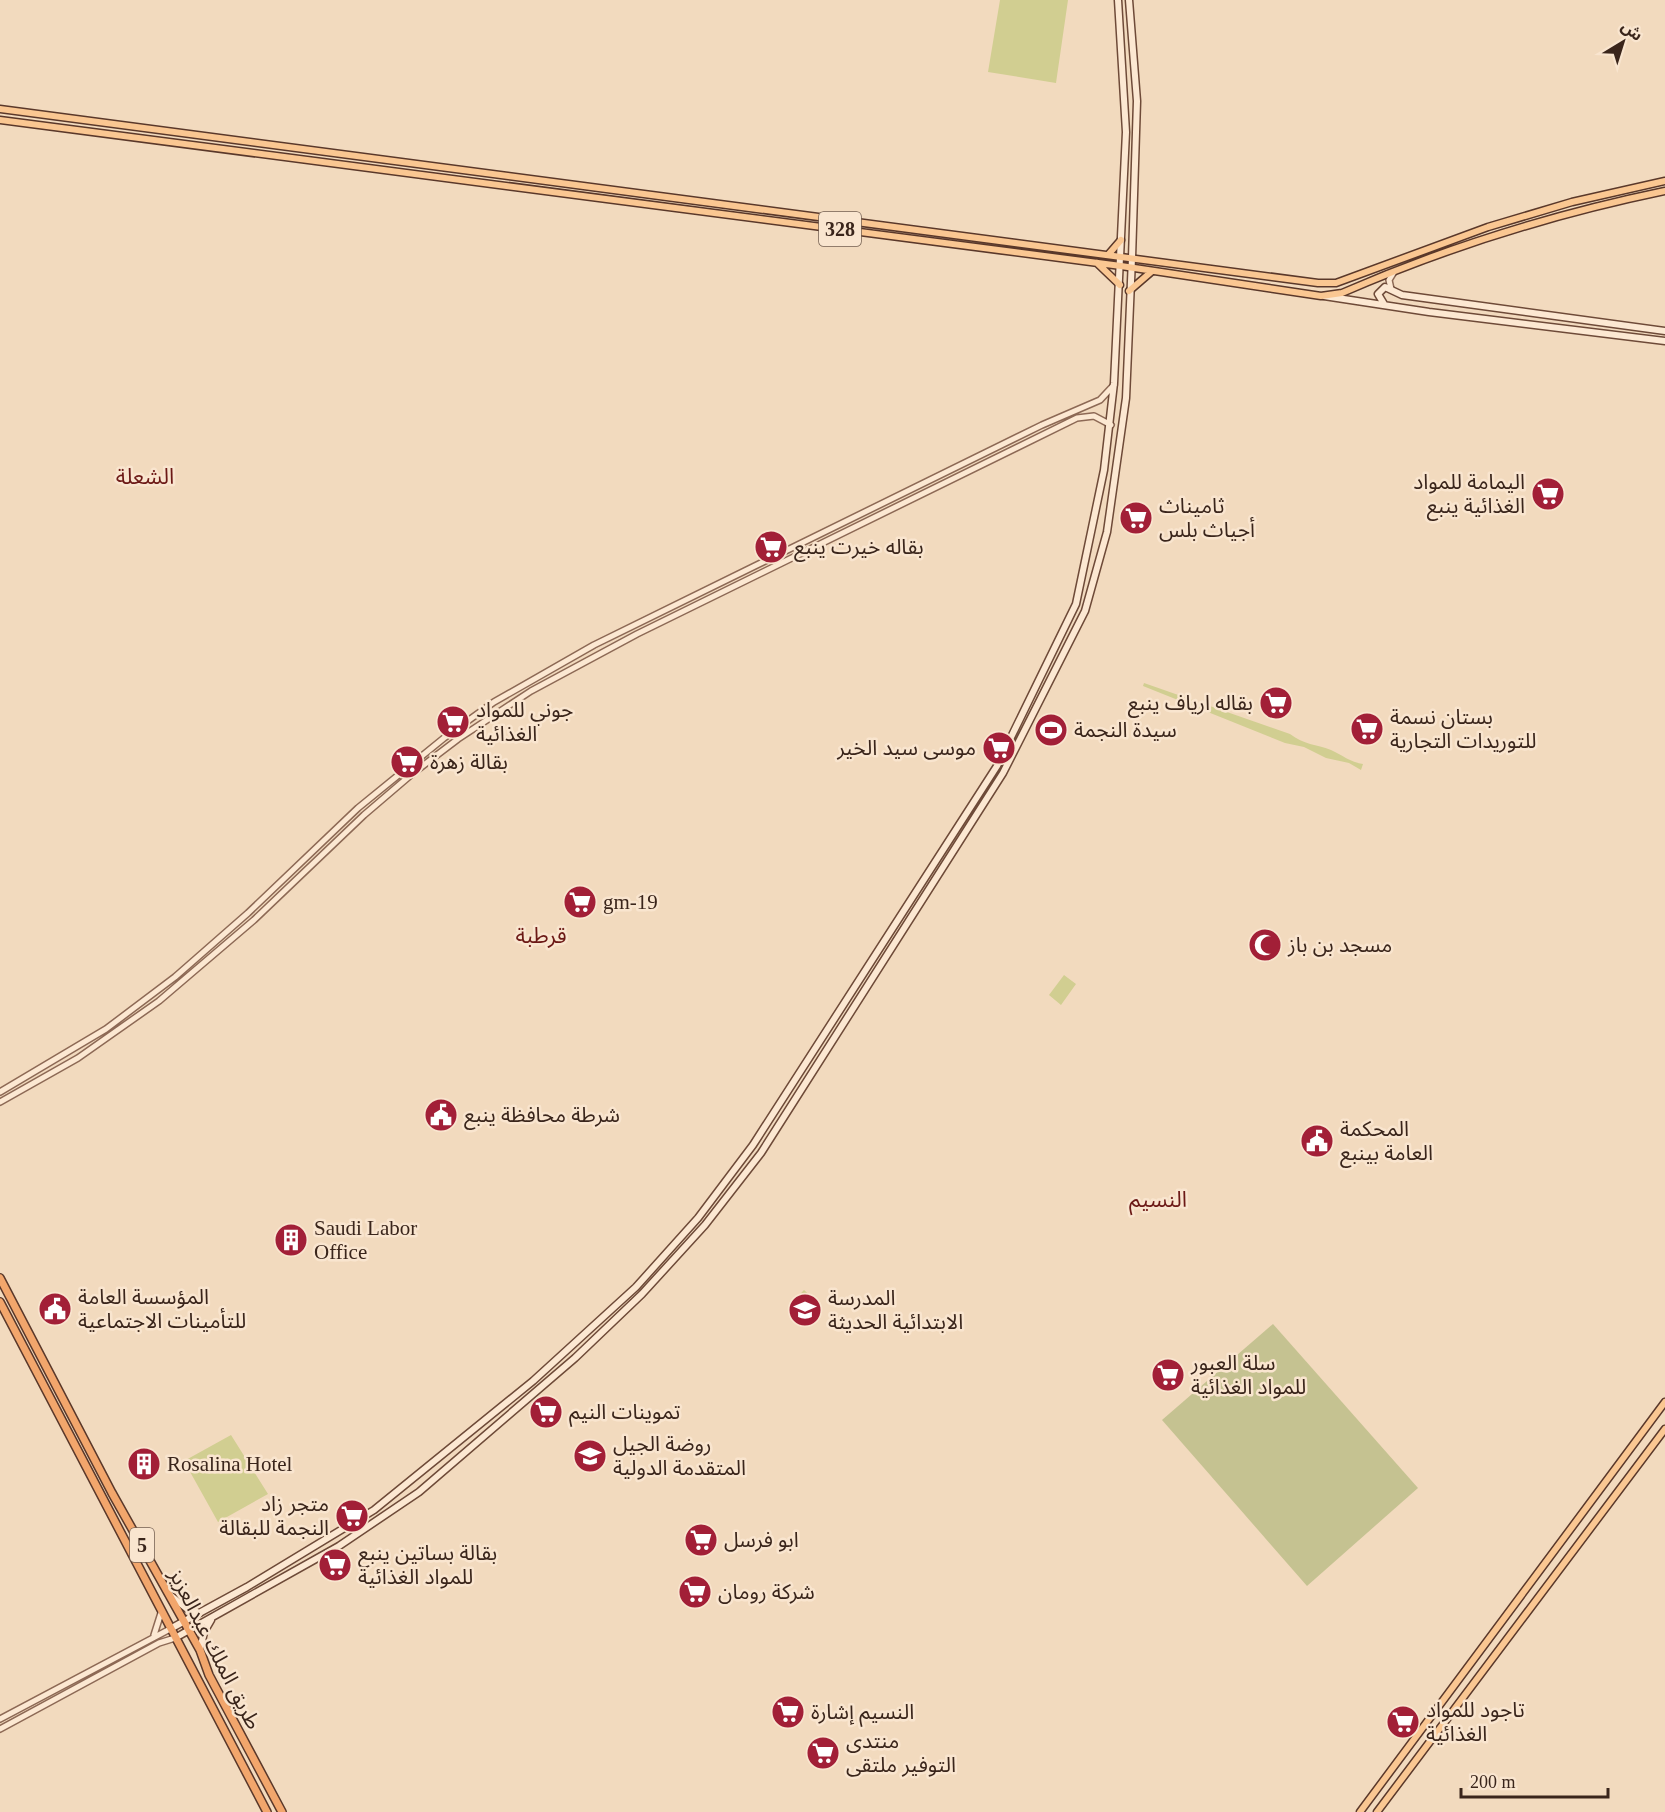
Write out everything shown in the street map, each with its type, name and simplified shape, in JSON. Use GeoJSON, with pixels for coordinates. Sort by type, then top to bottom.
{"type":"FeatureCollection","features":[{"type":"Feature","properties":{"kind":"highway","name":"طريق الملك عبدالعزيز"},"geometry":{"type":"LineString","coordinates":[[0,1278],[112,1493],[200,1650],[209,1675],[282,1812]]}},
{"type":"Feature","properties":{"kind":"highway","name":"طريق الملك عبدالعزيز"},"geometry":{"type":"LineString","coordinates":[[0,1302],[267,1812]]}},
{"type":"Feature","properties":{"kind":"main road"},"geometry":{"type":"LineString","coordinates":[[170,1629],[367,1515],[460,1443],[532,1382],[636,1287],[689,1229],[726,1182],[877,955],[997,766],[1076,604],[1104,470],[1111,425],[1114,383],[1126,132],[1118,0]]}},
{"type":"Feature","properties":{"kind":"main road"},"geometry":{"type":"LineString","coordinates":[[175,1638],[212,1620],[339,1546],[419,1492],[575,1358],[642,1294],[705,1225],[761,1153],[1004,773],[1085,612],[1107,532],[1127,376],[1132,258],[1137,101],[1129,0]]}},
{"type":"Feature","properties":{"kind":"main road"},"geometry":{"type":"LineString","coordinates":[[0,109],[1121,256],[1318,284],[1336,283],[1488,227],[1572,202],[1665,181]]}},
{"type":"Feature","properties":{"kind":"main road","name":"328"},"geometry":{"type":"LineString","coordinates":[[0,120],[1121,266],[1321,296],[1342,293],[1470,243],[1562,215],[1665,191]]}},
{"type":"Feature","properties":{"kind":"main road"},"geometry":{"type":"LineString","coordinates":[[1108,255],[1121,240]]}},
{"type":"Feature","properties":{"kind":"main road"},"geometry":{"type":"LineString","coordinates":[[1097,263],[1120,285]]}},
{"type":"Feature","properties":{"kind":"main road"},"geometry":{"type":"LineString","coordinates":[[1129,291],[1151,272]]}},
{"type":"Feature","properties":{"kind":"main road"},"geometry":{"type":"LineString","coordinates":[[1386,306],[1378,294],[1382,288],[1391,289],[1402,295],[1665,331]]}},
{"type":"Feature","properties":{"kind":"main road"},"geometry":{"type":"LineString","coordinates":[[1321,296],[1665,341]]}},
{"type":"Feature","properties":{"kind":"main road"},"geometry":{"type":"LineString","coordinates":[[1360,1812],[1665,1402]]}},
{"type":"Feature","properties":{"kind":"main road"},"geometry":{"type":"LineString","coordinates":[[1377,1812],[1665,1429]]}},
{"type":"Feature","properties":{"kind":"main road"},"geometry":{"type":"LineString","coordinates":[[170,1595],[180,1604],[200,1613]]}},
{"type":"Feature","properties":{"kind":"main road"},"geometry":{"type":"LineString","coordinates":[[200,1650],[204,1632],[212,1620]]}},
{"type":"Feature","properties":{"kind":"street"},"geometry":{"type":"LineString","coordinates":[[1391,289],[1389,280],[1394,272]]}},
{"type":"Feature","properties":{"kind":"street"},"geometry":{"type":"LineString","coordinates":[[0,1092],[106,1029],[175,976],[248,913],[358,807],[444,738],[494,702],[605,640],[1042,425],[1092,404],[1108,394],[1114,383]]}},
{"type":"Feature","properties":{"kind":"street"},"geometry":{"type":"LineString","coordinates":[[0,1102],[78,1058],[159,1001],[254,920],[364,815],[412,774],[531,691],[637,634],[1077,418],[1094,416],[1111,425]]}},
{"type":"Feature","properties":{"kind":"street"},"geometry":{"type":"LineString","coordinates":[[153,1636],[158,1630],[161,1611]]}},
{"type":"Feature","properties":{"kind":"street"},"geometry":{"type":"LineString","coordinates":[[0,1719],[170,1629]]}},
{"type":"Feature","properties":{"kind":"street"},"geometry":{"type":"LineString","coordinates":[[0,1729],[159,1643],[175,1638]]}},
{"type":"Feature","properties":{"kind":"street"},"geometry":{"type":"LineString","coordinates":[[159,1643],[171,1642],[181,1649]]}},
{"type":"Feature","properties":{"kind":"shaded area"},"geometry":{"type":"Polygon","coordinates":[[[1000,0],[1068,0],[1056,83],[988,72],[1000,0]]]}},
{"type":"Feature","properties":{"kind":"shaded area"},"geometry":{"type":"Polygon","coordinates":[[[1144,683],[1331,750],[1363,764],[1361,770],[1349,763],[1326,758],[1304,747],[1285,743],[1143,686],[1144,683]]]}},
{"type":"Feature","properties":{"kind":"shaded area"},"geometry":{"type":"Polygon","coordinates":[[[1064,975],[1076,984],[1061,1005],[1049,995],[1064,975]]]}},
{"type":"Feature","properties":{"kind":"shaded area"},"geometry":{"type":"Polygon","coordinates":[[[804,1290],[819,1304],[804,1322],[788,1307],[804,1290]]]}},
{"type":"Feature","properties":{"kind":"shaded area"},"geometry":{"type":"Polygon","coordinates":[[[1273,1324],[1418,1488],[1307,1586],[1162,1420],[1273,1324]]]}},
{"type":"Feature","properties":{"kind":"shaded area"},"geometry":{"type":"Polygon","coordinates":[[[231,1435],[268,1494],[218,1522],[184,1461],[231,1435]]]}},
{"type":"Feature","properties":{"kind":"place","name":"اليمامة للمواد الغذائية ينبع"},"geometry":{"type":"Point","coordinates":[1548,494]}},
{"type":"Feature","properties":{"kind":"place","name":"ثاميناث أجياث بلس"},"geometry":{"type":"Point","coordinates":[1136,518]}},
{"type":"Feature","properties":{"kind":"place","name":"بقاله خيرت ينبع"},"geometry":{"type":"Point","coordinates":[771,547]}},
{"type":"Feature","properties":{"kind":"place","name":"بقاله ارياف ينبع"},"geometry":{"type":"Point","coordinates":[1276,703]}},
{"type":"Feature","properties":{"kind":"place","name":"جوني للمواد الغذائية"},"geometry":{"type":"Point","coordinates":[453,722]}},
{"type":"Feature","properties":{"kind":"place","name":"بستان نسمة للتوريدات التجارية"},"geometry":{"type":"Point","coordinates":[1367,729]}},
{"type":"Feature","properties":{"kind":"place","name":"سيدة النجمة"},"geometry":{"type":"Point","coordinates":[1051,730]}},
{"type":"Feature","properties":{"kind":"place","name":"موسى سيد الخير"},"geometry":{"type":"Point","coordinates":[999,748]}},
{"type":"Feature","properties":{"kind":"place","name":"بقالة زهرة"},"geometry":{"type":"Point","coordinates":[407,762]}},
{"type":"Feature","properties":{"kind":"place","name":"gm-19"},"geometry":{"type":"Point","coordinates":[580,902]}},
{"type":"Feature","properties":{"kind":"place","name":"مسجد بن باز"},"geometry":{"type":"Point","coordinates":[1265,945]}},
{"type":"Feature","properties":{"kind":"place","name":"شرطة محافظة ينبع"},"geometry":{"type":"Point","coordinates":[441,1115]}},
{"type":"Feature","properties":{"kind":"place","name":"المحكمة العامة بينبع"},"geometry":{"type":"Point","coordinates":[1317,1141]}},
{"type":"Feature","properties":{"kind":"place","name":"Saudi Labor Office"},"geometry":{"type":"Point","coordinates":[291,1240]}},
{"type":"Feature","properties":{"kind":"place","name":"المؤسسة العامة للتأمينات الاجتماعية"},"geometry":{"type":"Point","coordinates":[55,1309]}},
{"type":"Feature","properties":{"kind":"place","name":"المدرسة الابتدائية الحديثة"},"geometry":{"type":"Point","coordinates":[805,1310]}},
{"type":"Feature","properties":{"kind":"place","name":"سلة العبور للمواد الغذائية"},"geometry":{"type":"Point","coordinates":[1168,1375]}},
{"type":"Feature","properties":{"kind":"place","name":"تموينات النيم"},"geometry":{"type":"Point","coordinates":[546,1412]}},
{"type":"Feature","properties":{"kind":"place","name":"روضة الجيل المتقدمة الدولية"},"geometry":{"type":"Point","coordinates":[590,1456]}},
{"type":"Feature","properties":{"kind":"place","name":"Rosalina Hotel"},"geometry":{"type":"Point","coordinates":[144,1464]}},
{"type":"Feature","properties":{"kind":"place","name":"متجر زاد النجمة للبقالة"},"geometry":{"type":"Point","coordinates":[352,1516]}},
{"type":"Feature","properties":{"kind":"place","name":"ابو فرسل"},"geometry":{"type":"Point","coordinates":[701,1540]}},
{"type":"Feature","properties":{"kind":"place","name":"بقالة بساتين ينبع للمواد الغذائية"},"geometry":{"type":"Point","coordinates":[335,1565]}},
{"type":"Feature","properties":{"kind":"place","name":"شركة رومان"},"geometry":{"type":"Point","coordinates":[695,1592]}},
{"type":"Feature","properties":{"kind":"place","name":"النسيم إشارة"},"geometry":{"type":"Point","coordinates":[788,1712]}},
{"type":"Feature","properties":{"kind":"place","name":"تاجود للمواد الغذائية"},"geometry":{"type":"Point","coordinates":[1403,1722]}},
{"type":"Feature","properties":{"kind":"place","name":"منتدى التوفير ملتقى"},"geometry":{"type":"Point","coordinates":[823,1753]}},
{"type":"Feature","properties":{"kind":"district","name":"الشعلة"},"geometry":{"type":"Point","coordinates":[145,476]}},
{"type":"Feature","properties":{"kind":"district","name":"قرطبة"},"geometry":{"type":"Point","coordinates":[541,935]}},
{"type":"Feature","properties":{"kind":"district","name":"النسيم"},"geometry":{"type":"Point","coordinates":[1158,1199]}}]}
